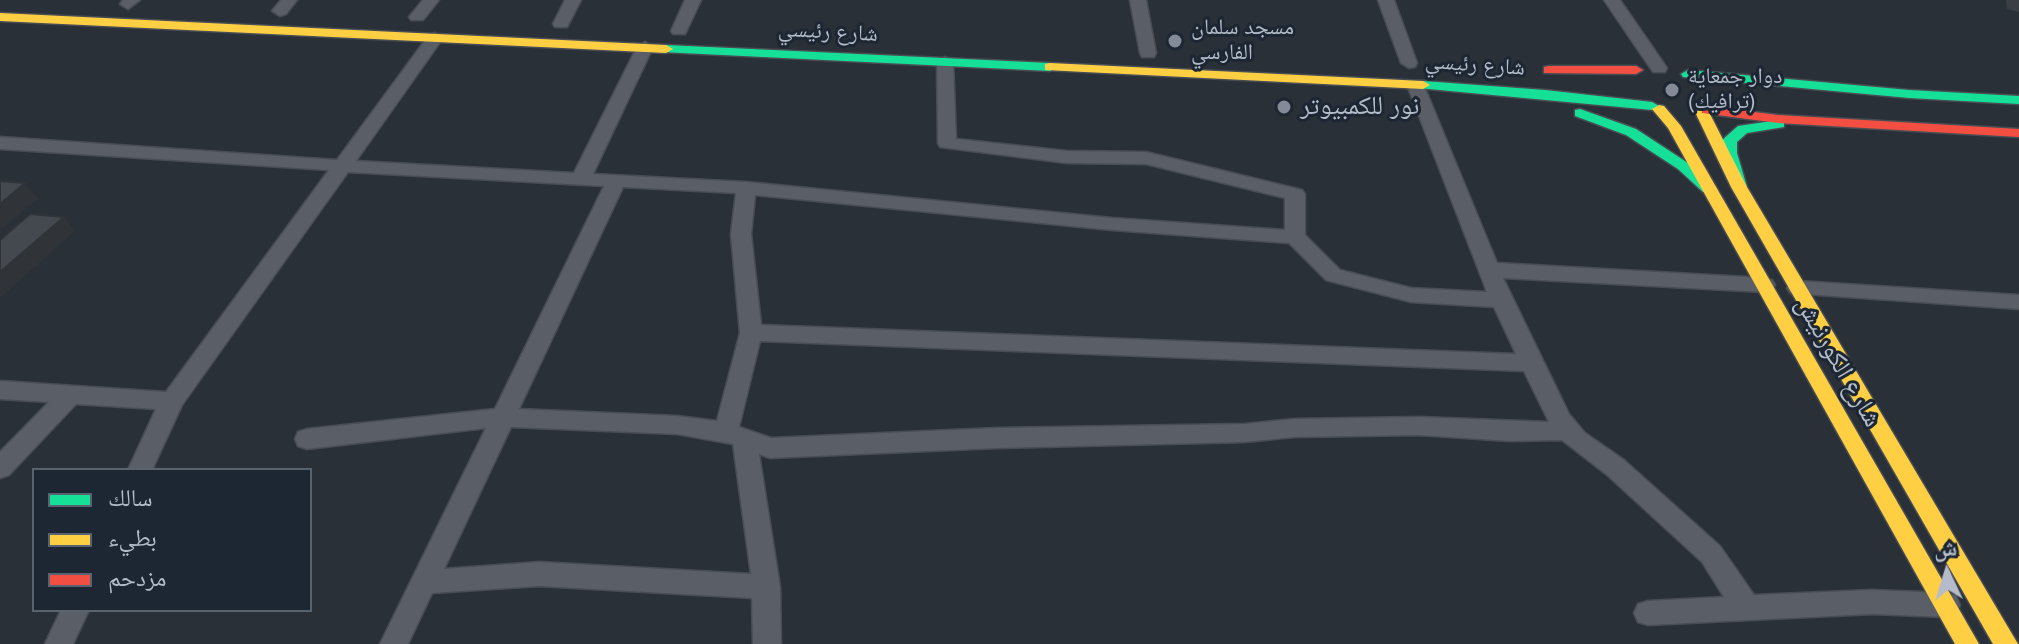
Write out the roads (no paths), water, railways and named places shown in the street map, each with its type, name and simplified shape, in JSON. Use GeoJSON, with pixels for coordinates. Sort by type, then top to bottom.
{"type":"FeatureCollection","features":[{"type":"Feature","properties":{"kind":"main road"},"geometry":{"type":"LineString","coordinates":[[278,7],[310,13]]}},
{"type":"Feature","properties":{"kind":"main road","name":"شارع رئيسي"},"geometry":{"type":"LineString","coordinates":[[0,17],[432,38],[661,33],[945,62],[1410,69],[1465,88],[1656,107],[1682,113],[1704,111]]}},
{"type":"Feature","properties":{"kind":"main road"},"geometry":{"type":"LineString","coordinates":[[410,17],[444,18],[432,38]]}},
{"type":"Feature","properties":{"kind":"main road","name":"شارع رئيسي"},"geometry":{"type":"LineString","coordinates":[[1530,69],[1659,68],[1688,74]]}},
{"type":"Feature","properties":{"kind":"main road","name":"شارع الكورنيش"},"geometry":{"type":"LineString","coordinates":[[1636,70],[1629,75],[1627,85],[1635,96],[1656,107],[1674,126],[1967,644]]}},
{"type":"Feature","properties":{"kind":"main road"},"geometry":{"type":"LineString","coordinates":[[1688,74],[1909,94],[2019,100]]}},
{"type":"Feature","properties":{"kind":"main road","name":"شارع الكورنيش"},"geometry":{"type":"LineString","coordinates":[[1688,74],[1705,84],[1715,95],[1716,102],[1704,111],[1739,187],[2006,644]]}},
{"type":"Feature","properties":{"kind":"main road"},"geometry":{"type":"LineString","coordinates":[[1465,88],[1557,105],[1610,123],[1654,145],[1709,189]]}},
{"type":"Feature","properties":{"kind":"main road"},"geometry":{"type":"LineString","coordinates":[[1704,111],[2019,133]]}},
{"type":"Feature","properties":{"kind":"main road"},"geometry":{"type":"LineString","coordinates":[[1739,187],[1728,146],[1735,134],[1743,129],[1776,124],[1854,123]]}},
{"type":"Feature","properties":{"kind":"street"},"geometry":{"type":"LineString","coordinates":[[410,17],[431,0]]}},
{"type":"Feature","properties":{"kind":"street"},"geometry":{"type":"LineString","coordinates":[[561,24],[573,0]]}},
{"type":"Feature","properties":{"kind":"street"},"geometry":{"type":"LineString","coordinates":[[580,180],[661,33],[693,0]]}},
{"type":"Feature","properties":{"kind":"street"},"geometry":{"type":"LineString","coordinates":[[1138,0],[1148,53]]}},
{"type":"Feature","properties":{"kind":"street"},"geometry":{"type":"LineString","coordinates":[[1386,0],[1501,300],[1568,431],[1615,467],[1697,539],[1711,554],[1746,607]]}},
{"type":"Feature","properties":{"kind":"street"},"geometry":{"type":"LineString","coordinates":[[1612,0],[1659,68]]}},
{"type":"Feature","properties":{"kind":"street"},"geometry":{"type":"LineString","coordinates":[[141,468],[172,401],[432,38]]}},
{"type":"Feature","properties":{"kind":"street"},"geometry":{"type":"LineString","coordinates":[[945,62],[947,143],[1067,157],[1146,158],[1295,194],[1295,237]]}},
{"type":"Feature","properties":{"kind":"street"},"geometry":{"type":"LineString","coordinates":[[0,143],[746,188],[1112,224],[1295,237],[1333,275],[1411,295],[1501,300]]}},
{"type":"Feature","properties":{"kind":"street"},"geometry":{"type":"LineString","coordinates":[[394,644],[617,180]]}},
{"type":"Feature","properties":{"kind":"street"},"geometry":{"type":"LineString","coordinates":[[746,188],[741,234],[751,333],[735,435],[766,587],[767,644]]}},
{"type":"Feature","properties":{"kind":"street"},"geometry":{"type":"LineString","coordinates":[[1489,270],[1764,285]]}},
{"type":"Feature","properties":{"kind":"street"},"geometry":{"type":"LineString","coordinates":[[1798,288],[2019,302]]}},
{"type":"Feature","properties":{"kind":"street"},"geometry":{"type":"LineString","coordinates":[[751,333],[1532,363]]}},
{"type":"Feature","properties":{"kind":"street"},"geometry":{"type":"LineString","coordinates":[[0,390],[172,401]]}},
{"type":"Feature","properties":{"kind":"street"},"geometry":{"type":"LineString","coordinates":[[0,468],[70,395]]}},
{"type":"Feature","properties":{"kind":"street"},"geometry":{"type":"LineString","coordinates":[[307,439],[502,417],[677,425],[735,435],[770,448],[997,438],[1245,433],[1294,428],[1419,426],[1510,432],[1568,431]]}},
{"type":"Feature","properties":{"kind":"street"},"geometry":{"type":"LineString","coordinates":[[423,582],[539,574],[766,587]]}},
{"type":"Feature","properties":{"kind":"street"},"geometry":{"type":"LineString","coordinates":[[1648,613],[1896,601],[1946,605]]}},
{"type":"Feature","properties":{"kind":"street"},"geometry":{"type":"LineString","coordinates":[[59,644],[74,612]]}},
{"type":"Feature","properties":{"kind":"place","name":"مسجد سلمان الفارسي"},"geometry":{"type":"Point","coordinates":[1175,41]}},
{"type":"Feature","properties":{"kind":"place","name":"دوار جمعاية (ترافيك)"},"geometry":{"type":"Point","coordinates":[1672,90]}},
{"type":"Feature","properties":{"kind":"place","name":"نور للكمبيوتر"},"geometry":{"type":"Point","coordinates":[1284,107]}}]}
